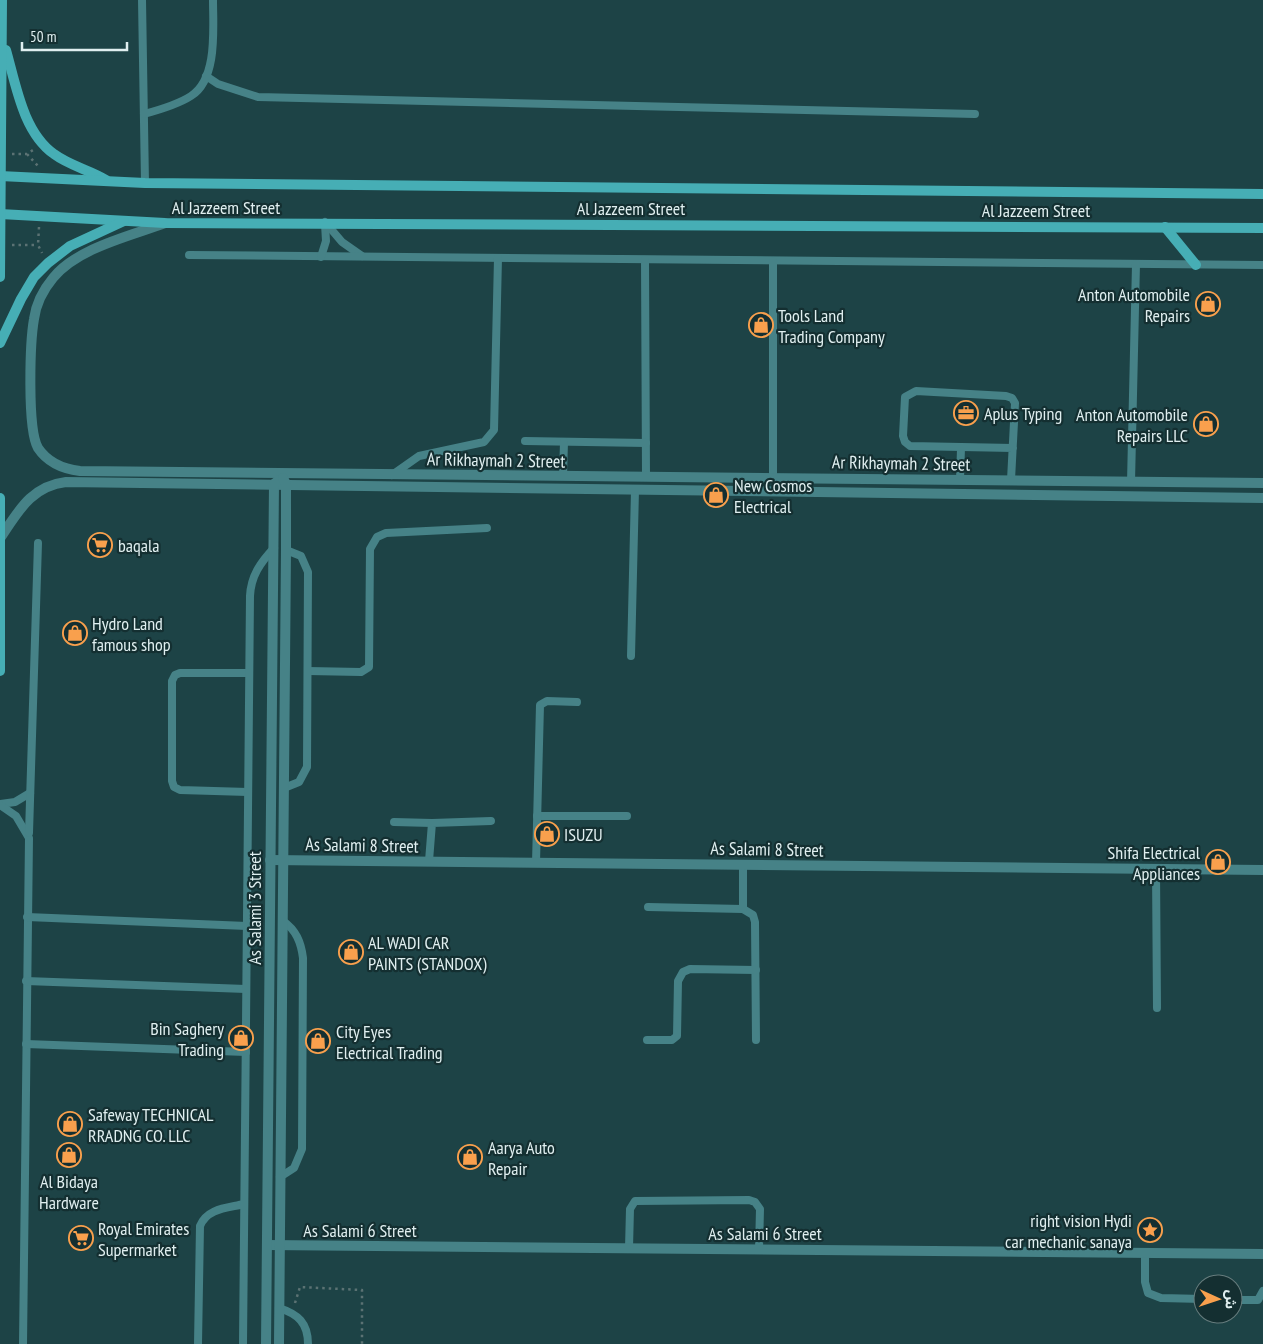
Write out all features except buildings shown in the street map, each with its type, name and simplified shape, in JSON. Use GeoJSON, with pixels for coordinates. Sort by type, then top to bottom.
{"type":"FeatureCollection","features":[{"type":"Feature","properties":{"kind":"street"},"geometry":{"type":"LineString","coordinates":[[0,276],[2,0]]}},
{"type":"Feature","properties":{"kind":"street"},"geometry":{"type":"LineString","coordinates":[[2,39],[22,106],[30,125],[42,144],[66,162],[92,172],[107,181]]}},
{"type":"Feature","properties":{"kind":"street","name":"Al Jazzeem Street"},"geometry":{"type":"LineString","coordinates":[[1,176],[145,183],[1263,194]]}},
{"type":"Feature","properties":{"kind":"street","name":"Al Jazzeem Street"},"geometry":{"type":"LineString","coordinates":[[0,213],[165,223],[325,222],[1263,228]]}},
{"type":"Feature","properties":{"kind":"street"},"geometry":{"type":"LineString","coordinates":[[0,344],[21,299],[34,278],[48,263],[70,246],[124,221]]}},
{"type":"Feature","properties":{"kind":"street","name":"Ar Rikhaymah 2 Street"},"geometry":{"type":"LineString","coordinates":[[165,223],[92,250],[71,261],[54,276],[41,296],[32,330],[32,421],[38,446],[56,465],[72,470],[282,479],[635,490],[1263,498]]}},
{"type":"Feature","properties":{"kind":"street"},"geometry":{"type":"LineString","coordinates":[[1165,227],[1196,265]]}},
{"type":"Feature","properties":{"kind":"street"},"geometry":{"type":"LineString","coordinates":[[282,479],[382,481],[392,475]]}},
{"type":"Feature","properties":{"kind":"street","name":"Ar Rikhaymah 2 Street"},"geometry":{"type":"LineString","coordinates":[[392,475],[1263,483]]}},
{"type":"Feature","properties":{"kind":"street","name":"Ar Rikhaymah 2 Street"},"geometry":{"type":"LineString","coordinates":[[1,537],[29,497],[56,483],[274,484],[282,479]]}},
{"type":"Feature","properties":{"kind":"street","name":"As Salami 3 Street"},"geometry":{"type":"LineString","coordinates":[[278,1344],[286,550],[282,479]]}},
{"type":"Feature","properties":{"kind":"street"},"geometry":{"type":"LineString","coordinates":[[1179,482],[1179,497]]}},
{"type":"Feature","properties":{"kind":"street","name":"As Salami 3 Street"},"geometry":{"type":"LineString","coordinates":[[266,1344],[274,484]]}},
{"type":"Feature","properties":{"kind":"street"},"geometry":{"type":"LineString","coordinates":[[0,498],[0,671]]}},
{"type":"Feature","properties":{"kind":"street","name":"As Salami 8 Street"},"geometry":{"type":"LineString","coordinates":[[270,860],[1263,870]]}},
{"type":"Feature","properties":{"kind":"street","name":"As Salami 6 Street"},"geometry":{"type":"LineString","coordinates":[[267,1245],[1263,1254]]}},
{"type":"Feature","properties":{"kind":"lane"},"geometry":{"type":"LineString","coordinates":[[142,0],[145,183]]}},
{"type":"Feature","properties":{"kind":"lane"},"geometry":{"type":"LineString","coordinates":[[144,114],[193,95],[206,76],[212,52],[213,0]]}},
{"type":"Feature","properties":{"kind":"lane"},"geometry":{"type":"LineString","coordinates":[[206,76],[218,84],[258,97],[975,114]]}},
{"type":"Feature","properties":{"kind":"lane"},"geometry":{"type":"LineString","coordinates":[[321,257],[326,240],[325,222]]}},
{"type":"Feature","properties":{"kind":"lane"},"geometry":{"type":"LineString","coordinates":[[325,222],[342,242],[363,257]]}},
{"type":"Feature","properties":{"kind":"lane"},"geometry":{"type":"LineString","coordinates":[[189,255],[1263,265]]}},
{"type":"Feature","properties":{"kind":"lane"},"geometry":{"type":"LineString","coordinates":[[392,475],[419,456],[484,442],[494,430],[498,258]]}},
{"type":"Feature","properties":{"kind":"lane"},"geometry":{"type":"LineString","coordinates":[[645,260],[646,477]]}},
{"type":"Feature","properties":{"kind":"lane"},"geometry":{"type":"LineString","coordinates":[[772,478],[773,261]]}},
{"type":"Feature","properties":{"kind":"lane"},"geometry":{"type":"LineString","coordinates":[[1131,482],[1136,264]]}},
{"type":"Feature","properties":{"kind":"lane"},"geometry":{"type":"LineString","coordinates":[[1011,480],[1013,448],[1015,403],[1009,396],[916,392],[908,394],[904,401],[903,436],[907,445],[913,447],[1013,448]]}},
{"type":"Feature","properties":{"kind":"lane"},"geometry":{"type":"LineString","coordinates":[[524,441],[646,443]]}},
{"type":"Feature","properties":{"kind":"lane"},"geometry":{"type":"LineString","coordinates":[[563,476],[564,442]]}},
{"type":"Feature","properties":{"kind":"lane"},"geometry":{"type":"LineString","coordinates":[[960,480],[961,448]]}},
{"type":"Feature","properties":{"kind":"lane"},"geometry":{"type":"LineString","coordinates":[[631,656],[635,490]]}},
{"type":"Feature","properties":{"kind":"lane"},"geometry":{"type":"LineString","coordinates":[[308,671],[361,672],[369,667],[370,549],[376,537],[386,533],[487,528]]}},
{"type":"Feature","properties":{"kind":"lane"},"geometry":{"type":"LineString","coordinates":[[23,1344],[27,917],[38,543]]}},
{"type":"Feature","properties":{"kind":"lane"},"geometry":{"type":"LineString","coordinates":[[243,1344],[250,587],[256,569],[274,548]]}},
{"type":"Feature","properties":{"kind":"lane"},"geometry":{"type":"LineString","coordinates":[[284,788],[299,782],[307,767],[308,671],[308,572],[301,556],[286,550]]}},
{"type":"Feature","properties":{"kind":"lane"},"geometry":{"type":"LineString","coordinates":[[248,792],[180,790],[174,787],[172,781],[172,681],[175,675],[180,673],[249,673]]}},
{"type":"Feature","properties":{"kind":"lane"},"geometry":{"type":"LineString","coordinates":[[536,863],[540,705],[544,702],[577,702]]}},
{"type":"Feature","properties":{"kind":"lane"},"geometry":{"type":"LineString","coordinates":[[0,804],[15,802],[30,793]]}},
{"type":"Feature","properties":{"kind":"lane"},"geometry":{"type":"LineString","coordinates":[[0,804],[16,816],[29,838]]}},
{"type":"Feature","properties":{"kind":"lane"},"geometry":{"type":"LineString","coordinates":[[537,816],[627,816]]}},
{"type":"Feature","properties":{"kind":"lane"},"geometry":{"type":"LineString","coordinates":[[394,822],[491,821]]}},
{"type":"Feature","properties":{"kind":"lane"},"geometry":{"type":"LineString","coordinates":[[429,862],[432,823]]}},
{"type":"Feature","properties":{"kind":"lane"},"geometry":{"type":"LineString","coordinates":[[743,865],[743,910]]}},
{"type":"Feature","properties":{"kind":"lane"},"geometry":{"type":"LineString","coordinates":[[1156,869],[1157,1008]]}},
{"type":"Feature","properties":{"kind":"lane"},"geometry":{"type":"LineString","coordinates":[[648,908],[743,910],[750,912],[755,918],[756,1040]]}},
{"type":"Feature","properties":{"kind":"lane"},"geometry":{"type":"LineString","coordinates":[[27,917],[247,926]]}},
{"type":"Feature","properties":{"kind":"lane"},"geometry":{"type":"LineString","coordinates":[[280,1177],[294,1168],[302,1149],[303,958],[296,934],[292,927],[283,920]]}},
{"type":"Feature","properties":{"kind":"lane"},"geometry":{"type":"LineString","coordinates":[[648,1040],[672,1040],[676,1036],[678,981],[683,972],[690,969],[756,970]]}},
{"type":"Feature","properties":{"kind":"lane"},"geometry":{"type":"LineString","coordinates":[[26,981],[246,989]]}},
{"type":"Feature","properties":{"kind":"lane"},"geometry":{"type":"LineString","coordinates":[[26,1044],[246,1052]]}},
{"type":"Feature","properties":{"kind":"lane"},"geometry":{"type":"LineString","coordinates":[[629,1248],[630,1209],[635,1201],[749,1200],[755,1202],[760,1209],[759,1249]]}},
{"type":"Feature","properties":{"kind":"lane"},"geometry":{"type":"LineString","coordinates":[[198,1344],[200,1226],[202,1220],[211,1212],[244,1204]]}},
{"type":"Feature","properties":{"kind":"lane"},"geometry":{"type":"LineString","coordinates":[[1145,1253],[1145,1282],[1148,1293],[1161,1298],[1193,1299]]}},
{"type":"Feature","properties":{"kind":"lane"},"geometry":{"type":"LineString","coordinates":[[1243,1300],[1258,1300],[1263,1291]]}},
{"type":"Feature","properties":{"kind":"lane"},"geometry":{"type":"LineString","coordinates":[[279,1308],[293,1312],[304,1324],[308,1344]]}},
{"type":"Feature","properties":{"kind":"path"},"geometry":{"type":"LineString","coordinates":[[2,153],[27,154]]}},
{"type":"Feature","properties":{"kind":"path"},"geometry":{"type":"LineString","coordinates":[[1,244],[38,246],[39,215]]}},
{"type":"Feature","properties":{"kind":"path"},"geometry":{"type":"LineString","coordinates":[[293,1312],[300,1287],[362,1290],[362,1344]]}},
{"type":"Feature","properties":{"kind":"shaded area"},"geometry":{"type":"Polygon","coordinates":[[[0,0],[1263,0],[1263,1344],[0,1344],[0,0]]]}},
{"type":"Feature","properties":{"kind":"place","name":"Anton Automobile Repairs"},"geometry":{"type":"Point","coordinates":[1208,304]}},
{"type":"Feature","properties":{"kind":"place","name":"Tools Land Trading Company"},"geometry":{"type":"Point","coordinates":[761,325]}},
{"type":"Feature","properties":{"kind":"place","name":"Aplus Typing"},"geometry":{"type":"Point","coordinates":[966,413]}},
{"type":"Feature","properties":{"kind":"place","name":"Anton Automobile Repairs LLC"},"geometry":{"type":"Point","coordinates":[1206,424]}},
{"type":"Feature","properties":{"kind":"place","name":"New Cosmos Electrical"},"geometry":{"type":"Point","coordinates":[716,495]}},
{"type":"Feature","properties":{"kind":"place","name":"baqala"},"geometry":{"type":"Point","coordinates":[100,545]}},
{"type":"Feature","properties":{"kind":"place","name":"Hydro Land famous shop"},"geometry":{"type":"Point","coordinates":[75,633]}},
{"type":"Feature","properties":{"kind":"place","name":"ISUZU"},"geometry":{"type":"Point","coordinates":[547,834]}},
{"type":"Feature","properties":{"kind":"place","name":"Shifa Electrical Appliances"},"geometry":{"type":"Point","coordinates":[1218,862]}},
{"type":"Feature","properties":{"kind":"place","name":"AL WADI CAR PAINTS (STANDOX)"},"geometry":{"type":"Point","coordinates":[351,952]}},
{"type":"Feature","properties":{"kind":"place","name":"Bin Saghery Trading"},"geometry":{"type":"Point","coordinates":[241,1038]}},
{"type":"Feature","properties":{"kind":"place","name":"City Eyes Electrical Trading"},"geometry":{"type":"Point","coordinates":[318,1041]}},
{"type":"Feature","properties":{"kind":"place","name":"Safeway TECHNICAL RRADNG CO. LLC"},"geometry":{"type":"Point","coordinates":[70,1124]}},
{"type":"Feature","properties":{"kind":"place","name":"Al Bidaya Hardware"},"geometry":{"type":"Point","coordinates":[69,1155]}},
{"type":"Feature","properties":{"kind":"place","name":"Aarya Auto Repair"},"geometry":{"type":"Point","coordinates":[470,1157]}},
{"type":"Feature","properties":{"kind":"place","name":"right vision Hydi car mechanic sanaya"},"geometry":{"type":"Point","coordinates":[1150,1230]}},
{"type":"Feature","properties":{"kind":"place","name":"Royal Emirates Supermarket"},"geometry":{"type":"Point","coordinates":[81,1238]}}]}
